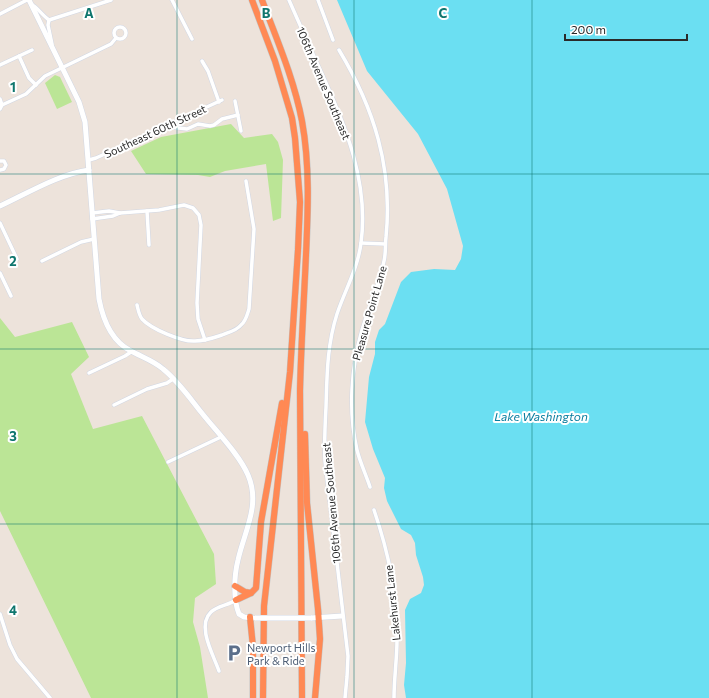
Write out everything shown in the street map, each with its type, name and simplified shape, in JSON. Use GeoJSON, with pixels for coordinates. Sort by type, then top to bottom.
{"type":"FeatureCollection","features":[{"type":"Feature","properties":{"kind":"highway"},"geometry":{"type":"LineString","coordinates":[[252,0],[282,84],[292,118],[299,178],[299,227],[290,372],[264,606],[263,698]]}},
{"type":"Feature","properties":{"kind":"highway"},"geometry":{"type":"LineString","coordinates":[[262,0],[282,51],[296,96],[305,147],[308,226],[300,391],[302,698]]}},
{"type":"Feature","properties":{"kind":"highway"},"geometry":{"type":"LineString","coordinates":[[236,600],[251,593],[256,588],[261,522],[290,357]]}},
{"type":"Feature","properties":{"kind":"highway"},"geometry":{"type":"LineString","coordinates":[[300,391],[304,407],[305,478],[319,618],[319,655],[315,698]]}},
{"type":"Feature","properties":{"kind":"highway"},"geometry":{"type":"LineString","coordinates":[[235,586],[245,592],[251,593]]}},
{"type":"Feature","properties":{"kind":"highway"},"geometry":{"type":"LineString","coordinates":[[253,618],[253,698]]}},
{"type":"Feature","properties":{"kind":"main road"},"geometry":{"type":"LineString","coordinates":[[29,1],[82,111],[87,133],[92,219],[101,311],[112,335],[131,352],[156,364],[173,379],[221,437],[247,473],[252,489],[253,508],[238,559],[235,586],[239,614],[244,617],[253,618],[319,618],[342,616]]}},
{"type":"Feature","properties":{"kind":"main road"},"geometry":{"type":"LineString","coordinates":[[0,206],[67,175],[79,171],[89,170]]}},
{"type":"Feature","properties":{"kind":"street"},"geometry":{"type":"LineString","coordinates":[[49,20],[112,0]]}},
{"type":"Feature","properties":{"kind":"street"},"geometry":{"type":"LineString","coordinates":[[172,0],[192,39]]}},
{"type":"Feature","properties":{"kind":"street","name":"106th Avenue Southeast"},"geometry":{"type":"LineString","coordinates":[[289,0],[340,115],[353,152],[363,203],[361,243],[351,279],[337,314],[329,345],[327,366],[324,453],[342,616],[348,656],[345,698]]}},
{"type":"Feature","properties":{"kind":"street"},"geometry":{"type":"LineString","coordinates":[[318,0],[333,40]]}},
{"type":"Feature","properties":{"kind":"street"},"geometry":{"type":"LineString","coordinates":[[0,14],[29,1],[49,20]]}},
{"type":"Feature","properties":{"kind":"street"},"geometry":{"type":"LineString","coordinates":[[49,20],[48,25],[52,39],[52,46]]}},
{"type":"Feature","properties":{"kind":"street"},"geometry":{"type":"LineString","coordinates":[[0,109],[2,105],[26,94],[45,76],[111,44],[116,38]]}},
{"type":"Feature","properties":{"kind":"street"},"geometry":{"type":"LineString","coordinates":[[0,65],[32,50]]}},
{"type":"Feature","properties":{"kind":"street","name":"Pleasure Point Lane"},"geometry":{"type":"LineString","coordinates":[[339,50],[352,71],[369,109],[377,135],[387,185],[387,219],[384,261],[360,337],[354,368],[353,383],[353,428],[359,457],[370,487]]}},
{"type":"Feature","properties":{"kind":"street"},"geometry":{"type":"LineString","coordinates":[[19,56],[30,78],[36,85]]}},
{"type":"Feature","properties":{"kind":"street","name":"Southeast 60th Street"},"geometry":{"type":"LineString","coordinates":[[88,160],[96,158],[220,101],[208,71],[202,61]]}},
{"type":"Feature","properties":{"kind":"street"},"geometry":{"type":"LineString","coordinates":[[0,99],[2,105]]}},
{"type":"Feature","properties":{"kind":"street"},"geometry":{"type":"LineString","coordinates":[[235,101],[241,131]]}},
{"type":"Feature","properties":{"kind":"street"},"geometry":{"type":"LineString","coordinates":[[168,125],[171,127],[187,129],[198,124],[210,126],[214,125],[222,119],[238,116]]}},
{"type":"Feature","properties":{"kind":"street"},"geometry":{"type":"LineString","coordinates":[[0,160],[4,161],[6,165],[4,169],[0,170]]}},
{"type":"Feature","properties":{"kind":"street"},"geometry":{"type":"LineString","coordinates":[[137,305],[142,318],[154,327],[186,341],[205,340],[238,328],[245,320],[249,309],[254,229],[246,181]]}},
{"type":"Feature","properties":{"kind":"street"},"geometry":{"type":"LineString","coordinates":[[92,213],[109,211],[120,213],[147,211],[179,206],[190,206],[194,208],[199,215],[201,225],[197,303],[198,319],[205,340]]}},
{"type":"Feature","properties":{"kind":"street"},"geometry":{"type":"LineString","coordinates":[[147,211],[149,245]]}},
{"type":"Feature","properties":{"kind":"street"},"geometry":{"type":"LineString","coordinates":[[92,219],[113,216],[120,213]]}},
{"type":"Feature","properties":{"kind":"street"},"geometry":{"type":"LineString","coordinates":[[0,223],[17,259]]}},
{"type":"Feature","properties":{"kind":"street"},"geometry":{"type":"LineString","coordinates":[[42,261],[81,242],[94,239]]}},
{"type":"Feature","properties":{"kind":"street"},"geometry":{"type":"LineString","coordinates":[[361,243],[385,244]]}},
{"type":"Feature","properties":{"kind":"street"},"geometry":{"type":"LineString","coordinates":[[0,272],[11,296]]}},
{"type":"Feature","properties":{"kind":"street"},"geometry":{"type":"LineString","coordinates":[[89,373],[131,352]]}},
{"type":"Feature","properties":{"kind":"street"},"geometry":{"type":"LineString","coordinates":[[114,404],[173,379]]}},
{"type":"Feature","properties":{"kind":"street"},"geometry":{"type":"LineString","coordinates":[[168,462],[221,437]]}},
{"type":"Feature","properties":{"kind":"street","name":"Lakehurst Lane"},"geometry":{"type":"LineString","coordinates":[[374,510],[381,531],[392,582],[397,633],[394,698]]}},
{"type":"Feature","properties":{"kind":"street"},"geometry":{"type":"LineString","coordinates":[[219,671],[207,638],[205,622],[211,612],[236,600]]}},
{"type":"Feature","properties":{"kind":"street"},"geometry":{"type":"LineString","coordinates":[[0,614],[10,645],[17,659],[50,698]]}},
{"type":"Feature","properties":{"kind":"green space"},"geometry":{"type":"Polygon","coordinates":[[[55,75],[60,77],[72,102],[57,109],[45,83],[55,75]]]}},
{"type":"Feature","properties":{"kind":"green space"},"geometry":{"type":"Polygon","coordinates":[[[231,124],[244,138],[272,134],[278,142],[283,160],[281,218],[273,221],[266,164],[225,171],[210,177],[198,175],[146,174],[131,151],[161,137],[231,124]]]}},
{"type":"Feature","properties":{"kind":"green space"},"geometry":{"type":"Polygon","coordinates":[[[0,318],[15,337],[72,322],[89,357],[71,374],[93,429],[142,416],[214,554],[216,584],[195,598],[193,622],[200,647],[208,698],[91,698],[0,511],[0,318]]]}},
{"type":"Feature","properties":{"kind":"water","name":"Lake Washington"},"geometry":{"type":"Polygon","coordinates":[[[337,0],[709,0],[709,698],[406,698],[404,685],[406,663],[405,610],[410,599],[421,593],[424,585],[416,555],[415,543],[411,535],[401,529],[387,501],[384,488],[385,478],[373,449],[365,422],[369,377],[375,354],[375,342],[379,330],[385,324],[401,282],[411,272],[434,269],[455,270],[461,259],[463,246],[447,189],[418,134],[367,71],[337,0]]]}},
{"type":"Feature","properties":{"kind":"place","name":"Newport Hills Park & Ride"},"geometry":{"type":"Point","coordinates":[234,653]}}]}
